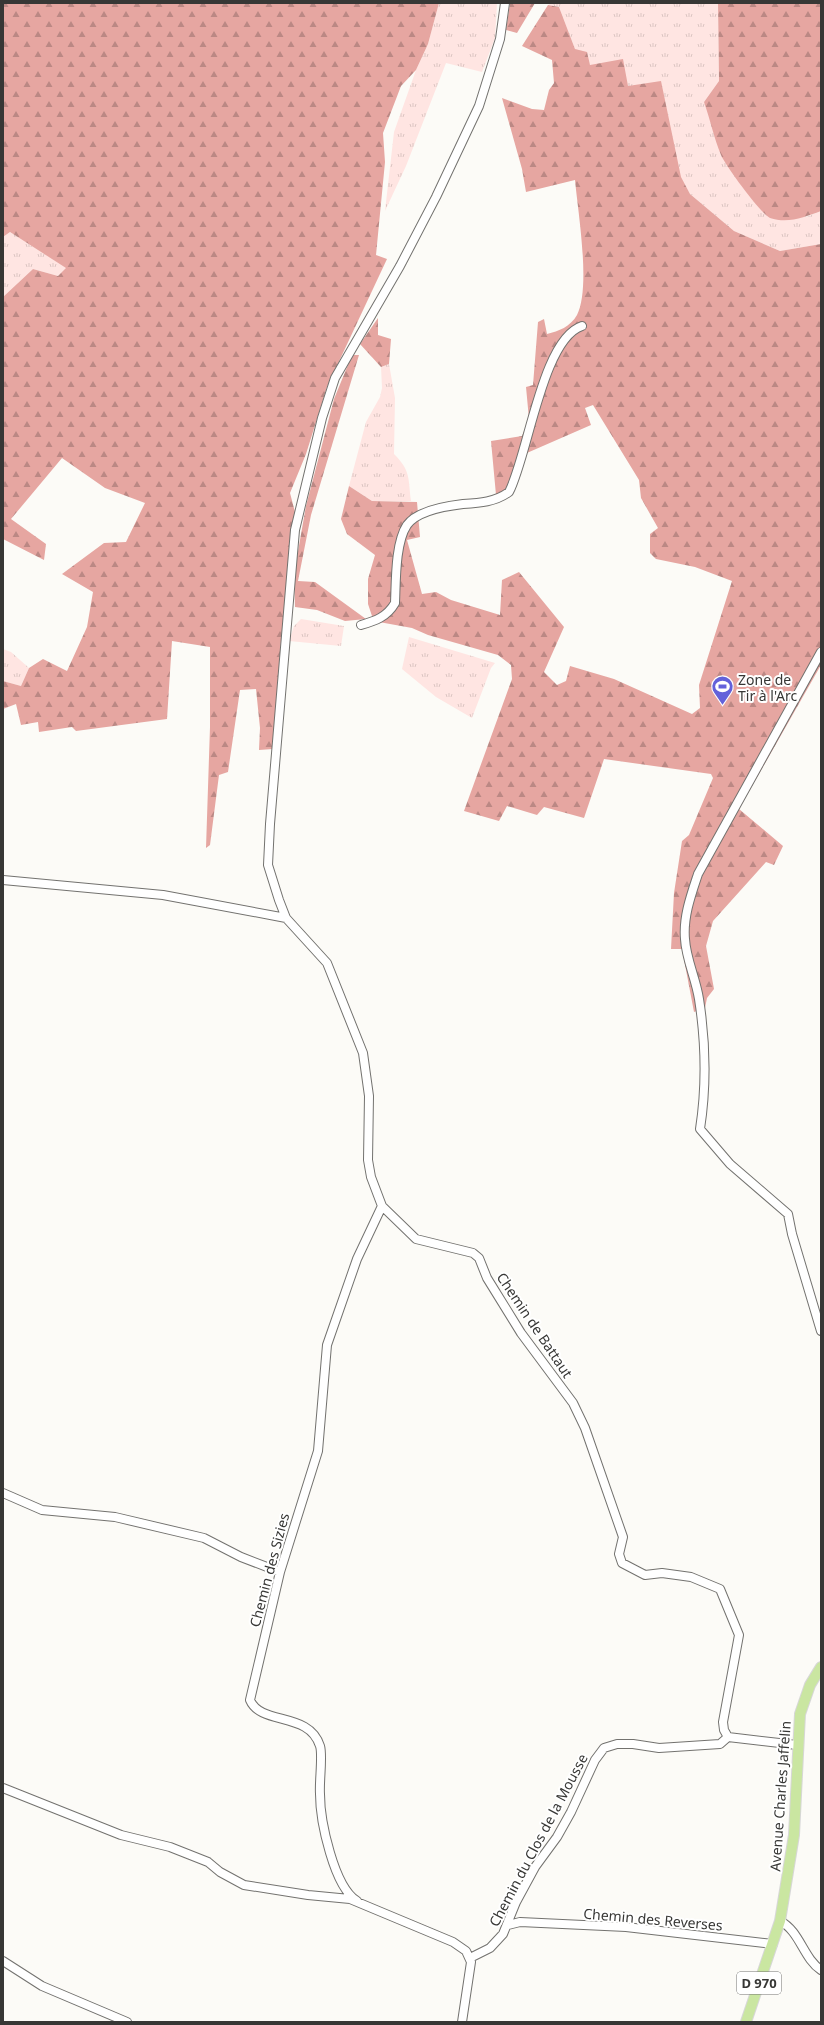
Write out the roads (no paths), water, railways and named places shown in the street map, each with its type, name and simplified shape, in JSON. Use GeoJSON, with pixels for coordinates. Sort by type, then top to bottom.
{"type":"FeatureCollection","features":[{"type":"Feature","properties":{"kind":"main road","name":"Avenue Charles Jaffelin"},"geometry":{"type":"LineString","coordinates":[[746,2022],[780,1921],[794,1835],[797,1746],[800,1714],[810,1685],[821,1667]]}},
{"type":"Feature","properties":{"kind":"street"},"geometry":{"type":"LineString","coordinates":[[3,880],[163,895],[286,918],[268,865],[270,824],[295,530],[322,418],[335,378],[400,266],[432,204],[479,106],[500,39],[505,3]]}},
{"type":"Feature","properties":{"kind":"street"},"geometry":{"type":"LineString","coordinates":[[361,625],[378,620],[390,611],[395,603],[401,538],[407,525],[414,517],[428,512],[459,505],[492,501],[509,492],[533,422],[543,380],[560,344],[573,329],[582,326]]}},
{"type":"Feature","properties":{"kind":"street"},"geometry":{"type":"LineString","coordinates":[[821,652],[698,874],[687,909],[685,939],[699,998],[706,1066],[705,1095],[700,1129],[730,1164],[788,1214],[792,1234],[821,1331]]}},
{"type":"Feature","properties":{"kind":"street","name":"Chemin de Battaut"},"geometry":{"type":"LineString","coordinates":[[286,918],[327,963],[363,1053],[369,1096],[368,1160],[370,1177],[382,1206],[416,1239],[473,1253],[479,1258],[487,1278],[521,1333],[573,1403],[585,1428],[623,1537],[619,1554],[622,1564],[645,1575],[662,1573],[691,1577],[720,1589],[739,1635],[723,1722],[724,1730],[728,1737]]}},
{"type":"Feature","properties":{"kind":"street","name":"Chemin des Sizies"},"geometry":{"type":"LineString","coordinates":[[345,1895],[333,1860],[322,1820],[320,1794],[320,1746],[307,1728],[291,1720],[262,1713],[252,1706],[250,1700],[280,1572],[318,1451],[327,1345],[357,1259],[382,1206]]}},
{"type":"Feature","properties":{"kind":"street"},"geometry":{"type":"LineString","coordinates":[[3,1493],[42,1510],[115,1517],[204,1538],[240,1556],[280,1572]]}},
{"type":"Feature","properties":{"kind":"street"},"geometry":{"type":"LineString","coordinates":[[728,1737],[797,1746]]}},
{"type":"Feature","properties":{"kind":"street","name":"Chemin du Clos de la Mousse"},"geometry":{"type":"LineString","coordinates":[[470,1958],[481,1954],[494,1945],[508,1924],[516,1902],[535,1867],[557,1837],[571,1812],[595,1760],[604,1748],[617,1744],[633,1744],[659,1748],[720,1744],[728,1737]]}},
{"type":"Feature","properties":{"kind":"street"},"geometry":{"type":"LineString","coordinates":[[3,1788],[121,1835],[170,1847],[208,1862],[220,1872],[244,1885],[308,1895],[345,1895],[453,1942],[463,1948],[470,1958],[471,1970],[462,2022]]}},
{"type":"Feature","properties":{"kind":"street"},"geometry":{"type":"LineString","coordinates":[[780,1921],[790,1929],[811,1960],[821,1970]]}},
{"type":"Feature","properties":{"kind":"street","name":"Chemin des Reverses"},"geometry":{"type":"LineString","coordinates":[[508,1924],[517,1922],[626,1927],[772,1944]]}},
{"type":"Feature","properties":{"kind":"street"},"geometry":{"type":"LineString","coordinates":[[3,1961],[42,1986],[127,2022]]}},
{"type":"Feature","properties":{"kind":"place","name":"Zone de Tir à l'Arc"},"geometry":{"type":"Point","coordinates":[723,706]}}]}
